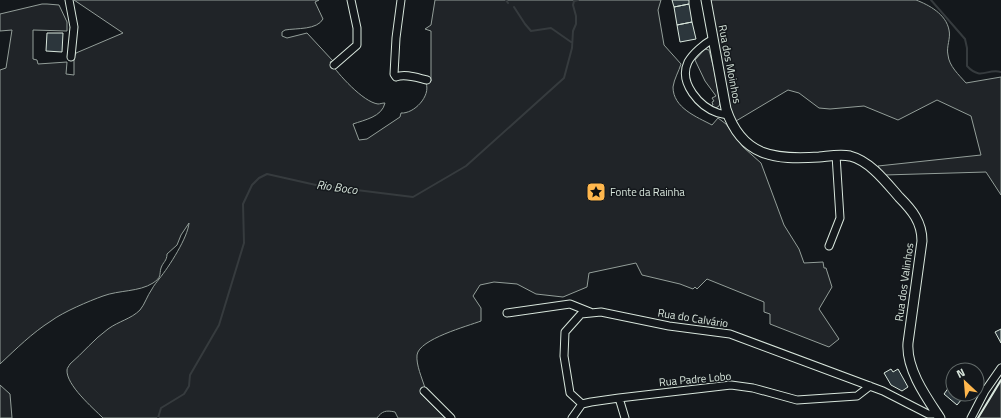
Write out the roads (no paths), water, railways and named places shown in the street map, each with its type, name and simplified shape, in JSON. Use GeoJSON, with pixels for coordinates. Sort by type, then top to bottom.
{"type":"FeatureCollection","features":[{"type":"Feature","properties":{"kind":"main road","name":"Rua dos Moinhos"},"geometry":{"type":"LineString","coordinates":[[706,0],[724,100],[728,115],[736,130]]}},
{"type":"Feature","properties":{"kind":"main road","name":"Rua dos Valinhos"},"geometry":{"type":"LineString","coordinates":[[736,130],[756,149],[780,158],[836,155],[852,157],[864,163],[878,174],[912,211],[919,223],[922,233],[922,241],[908,337],[909,363],[939,416]]}},
{"type":"Feature","properties":{"kind":"street"},"geometry":{"type":"LineString","coordinates":[[69,0],[74,27],[71,57]]}},
{"type":"Feature","properties":{"kind":"street"},"geometry":{"type":"LineString","coordinates":[[334,65],[357,45],[357,28],[351,0]]}},
{"type":"Feature","properties":{"kind":"street"},"geometry":{"type":"LineString","coordinates":[[401,0],[396,38],[394,74],[396,77],[404,75],[426,80]]}},
{"type":"Feature","properties":{"kind":"street"},"geometry":{"type":"LineString","coordinates":[[712,39],[706,43],[689,61],[687,67],[687,80],[692,93],[701,102],[719,113],[728,115]]}},
{"type":"Feature","properties":{"kind":"street"},"geometry":{"type":"LineString","coordinates":[[830,246],[840,218],[836,155]]}},
{"type":"Feature","properties":{"kind":"street"},"geometry":{"type":"LineString","coordinates":[[507,313],[570,304],[592,313]]}},
{"type":"Feature","properties":{"kind":"street","name":"Rua do Calvário"},"geometry":{"type":"LineString","coordinates":[[582,404],[570,393],[564,356],[566,332],[581,314],[601,312],[669,326],[730,334],[883,391],[928,414],[939,416]]}},
{"type":"Feature","properties":{"kind":"street"},"geometry":{"type":"LineString","coordinates":[[971,418],[985,391],[1001,368]]}},
{"type":"Feature","properties":{"kind":"street","name":"Rua Padre Lobo"},"geometry":{"type":"LineString","coordinates":[[582,404],[618,398],[731,385],[754,388],[797,400],[858,396],[870,386]]}},
{"type":"Feature","properties":{"kind":"street"},"geometry":{"type":"LineString","coordinates":[[424,390],[451,418]]}},
{"type":"Feature","properties":{"kind":"street"},"geometry":{"type":"LineString","coordinates":[[618,398],[625,418]]}},
{"type":"Feature","properties":{"kind":"street"},"geometry":{"type":"LineString","coordinates":[[572,418],[582,404]]}},
{"type":"Feature","properties":{"kind":"waterway","name":"Rio Boco"},"geometry":{"type":"LineString","coordinates":[[158,418],[161,408],[184,394],[189,386],[190,375],[219,325],[244,243],[243,204],[252,185],[259,178],[267,174],[316,185],[413,197],[466,166],[564,78],[572,48],[573,31],[576,24],[576,16],[573,5],[574,1],[578,0]]}},
{"type":"Feature","properties":{"kind":"waterway"},"geometry":{"type":"LineString","coordinates":[[931,0],[965,39],[967,48],[967,66],[976,73],[992,71],[1001,72]]}},
{"type":"Feature","properties":{"kind":"waterway"},"geometry":{"type":"LineString","coordinates":[[514,7],[531,31],[551,28],[571,42]]}},
{"type":"Feature","properties":{"kind":"place","name":"Fonte da Rainha"},"geometry":{"type":"Point","coordinates":[596,192]}}]}
